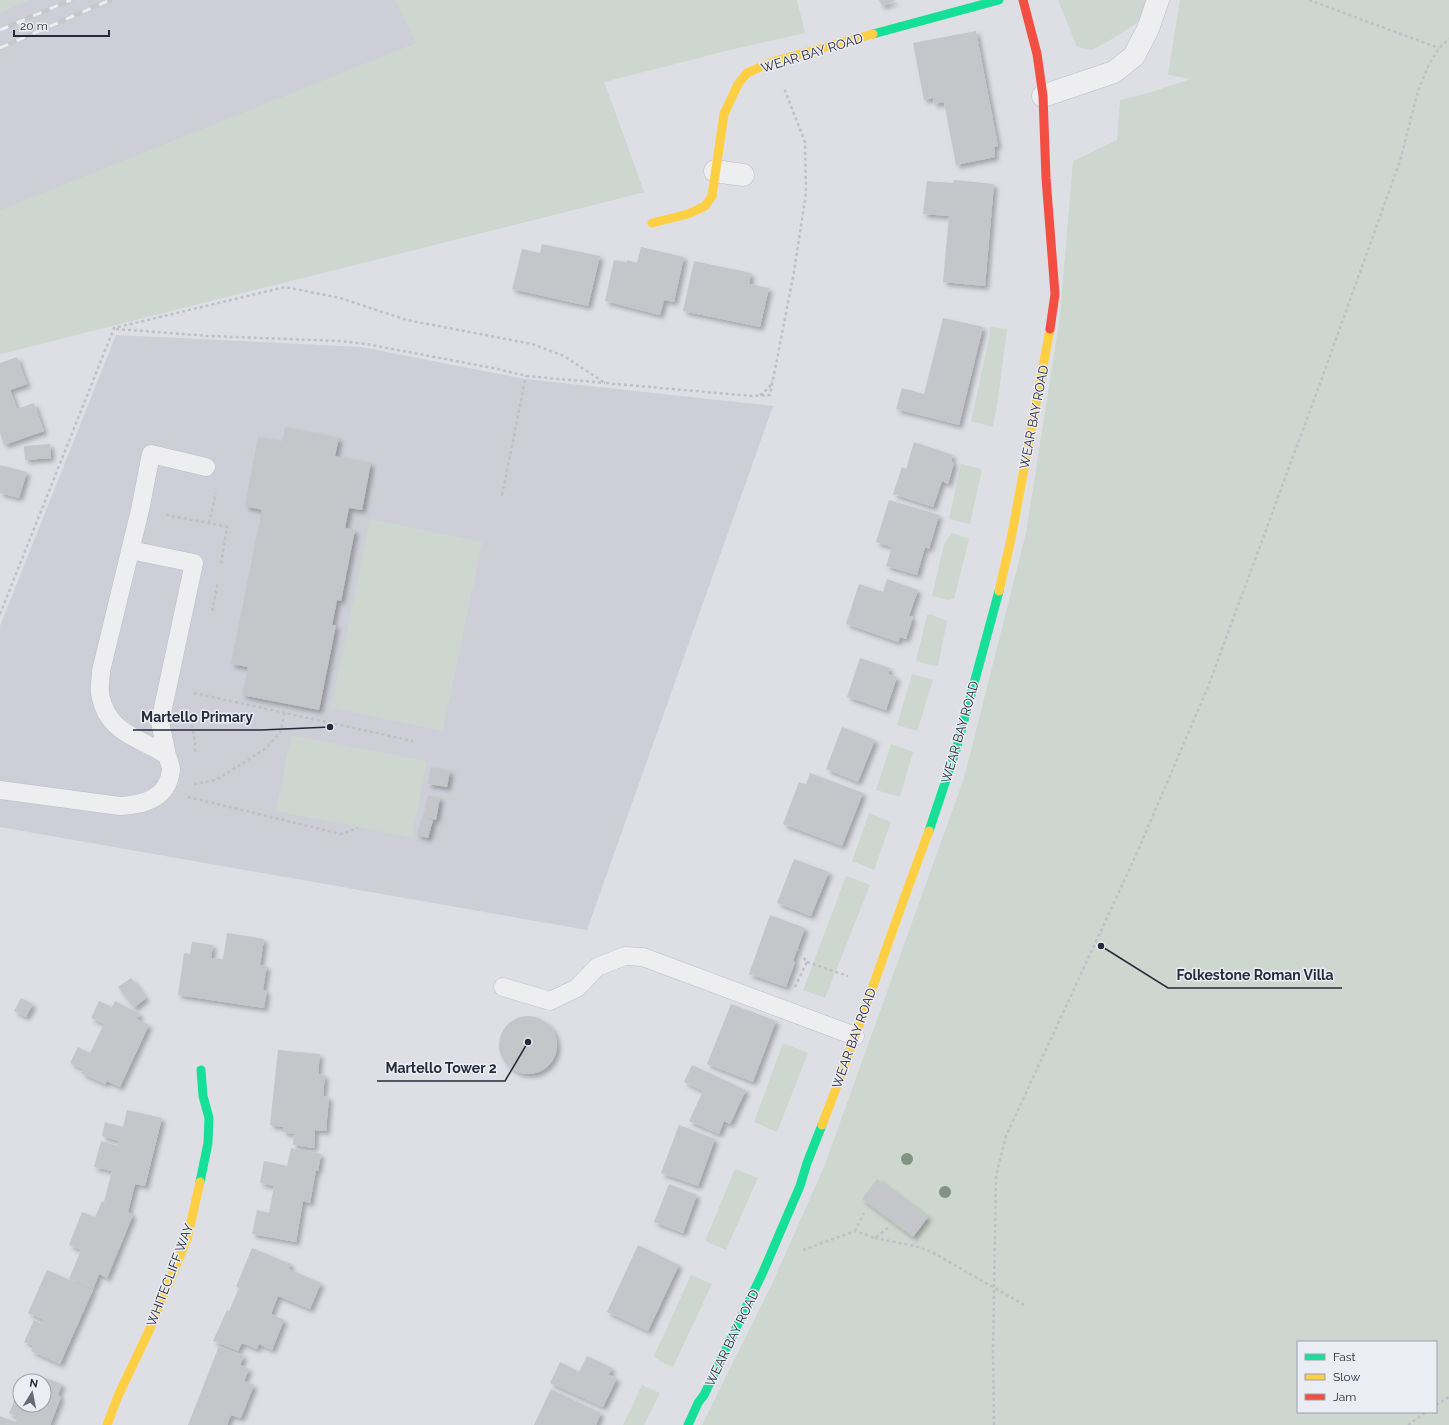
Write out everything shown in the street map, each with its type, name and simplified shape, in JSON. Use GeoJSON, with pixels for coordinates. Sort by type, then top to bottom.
{"type":"FeatureCollection","features":[{"type":"Feature","properties":{"kind":"street","name":"WEAR BAY ROAD"},"geometry":{"type":"LineString","coordinates":[[652,223],[688,214],[705,206],[712,196],[724,114],[738,84],[747,73],[775,61],[999,0]]}},
{"type":"Feature","properties":{"kind":"street","name":"WEAR BAY ROAD"},"geometry":{"type":"LineString","coordinates":[[688,1425],[754,1293],[800,1186],[807,1163],[846,1063],[906,892],[933,822],[956,750],[992,620],[1014,525],[1050,331],[1055,294],[1046,178],[1043,96],[1037,54],[1023,0]]}},
{"type":"Feature","properties":{"kind":"street"},"geometry":{"type":"LineString","coordinates":[[1043,96],[1114,72],[1134,56],[1148,29],[1158,0]]}},
{"type":"Feature","properties":{"kind":"street"},"geometry":{"type":"LineString","coordinates":[[715,171],[743,175]]}},
{"type":"Feature","properties":{"kind":"street","name":"WHITECLIFF WAY"},"geometry":{"type":"LineString","coordinates":[[107,1425],[118,1396],[148,1333],[187,1239],[190,1228],[208,1143],[209,1118],[202,1096],[201,1070]]}},
{"type":"Feature","properties":{"kind":"lane"},"geometry":{"type":"LineString","coordinates":[[167,755],[154,746],[129,735],[115,725],[105,709],[100,693],[101,671],[151,454],[206,467]]}},
{"type":"Feature","properties":{"kind":"lane"},"geometry":{"type":"LineString","coordinates":[[0,790],[120,806],[137,805],[152,800],[160,793],[168,782],[171,769],[160,722],[194,563],[130,550]]}},
{"type":"Feature","properties":{"kind":"lane"},"geometry":{"type":"LineString","coordinates":[[503,987],[550,1001],[577,988],[597,967],[625,956],[643,958],[855,1036]]}},
{"type":"Feature","properties":{"kind":"path"},"geometry":{"type":"LineString","coordinates":[[1309,0],[1438,48]]}},
{"type":"Feature","properties":{"kind":"path"},"geometry":{"type":"LineString","coordinates":[[994,1425],[993,1350],[996,1176],[1006,1136],[1136,855],[1208,687],[1400,161],[1418,91],[1429,64],[1438,48],[1449,39]]}},
{"type":"Feature","properties":{"kind":"path"},"geometry":{"type":"LineString","coordinates":[[114,328],[209,336],[340,341],[366,344],[498,369],[526,376],[760,396],[770,395],[794,272],[806,193],[805,142],[780,79],[775,61]]}},
{"type":"Feature","properties":{"kind":"path"},"geometry":{"type":"LineString","coordinates":[[114,328],[285,287],[340,298],[407,320],[532,344],[564,356],[605,383]]}},
{"type":"Feature","properties":{"kind":"path"},"geometry":{"type":"LineString","coordinates":[[0,614],[114,328]]}},
{"type":"Feature","properties":{"kind":"path"},"geometry":{"type":"LineString","coordinates":[[760,396],[769,388],[774,375]]}},
{"type":"Feature","properties":{"kind":"path"},"geometry":{"type":"LineString","coordinates":[[502,495],[526,376]]}},
{"type":"Feature","properties":{"kind":"path"},"geometry":{"type":"LineString","coordinates":[[209,523],[216,493]]}},
{"type":"Feature","properties":{"kind":"path"},"geometry":{"type":"LineString","coordinates":[[194,693],[413,740]]}},
{"type":"Feature","properties":{"kind":"path"},"geometry":{"type":"LineString","coordinates":[[193,784],[216,780],[265,749],[280,733],[285,712]]}},
{"type":"Feature","properties":{"kind":"path"},"geometry":{"type":"LineString","coordinates":[[190,791],[188,797],[341,834],[358,828]]}},
{"type":"Feature","properties":{"kind":"path"},"geometry":{"type":"LineString","coordinates":[[797,949],[806,962],[850,976]]}},
{"type":"Feature","properties":{"kind":"path"},"geometry":{"type":"LineString","coordinates":[[795,989],[806,962]]}},
{"type":"Feature","properties":{"kind":"path"},"geometry":{"type":"LineString","coordinates":[[855,1231],[864,1213]]}},
{"type":"Feature","properties":{"kind":"path"},"geometry":{"type":"LineString","coordinates":[[875,1238],[889,1227]]}},
{"type":"Feature","properties":{"kind":"path"},"geometry":{"type":"LineString","coordinates":[[770,1253],[784,1257],[855,1231],[875,1238],[915,1246],[932,1252],[1026,1306]]}},
{"type":"Feature","properties":{"kind":"path"},"geometry":{"type":"LineString","coordinates":[[1437,1405],[1449,1397]]}},
{"type":"Feature","properties":{"kind":"path"},"geometry":{"type":"LineString","coordinates":[[1408,1425],[1425,1413]]}},
{"type":"Feature","properties":{"kind":"shaded area"},"geometry":{"type":"Polygon","coordinates":[[[0,0],[590,0],[604,82],[644,192],[0,354],[0,0]]]}},
{"type":"Feature","properties":{"kind":"shaded area"},"geometry":{"type":"Polygon","coordinates":[[[0,0],[30,0],[0,13],[0,0]]]}},
{"type":"Feature","properties":{"kind":"shaded area"},"geometry":{"type":"Polygon","coordinates":[[[395,0],[797,0],[805,33],[730,50],[604,82],[644,192],[0,354],[0,210],[416,43],[395,0]]]}},
{"type":"Feature","properties":{"kind":"shaded area"},"geometry":{"type":"Polygon","coordinates":[[[1058,0],[1150,0],[1142,20],[1092,50],[1077,47],[1058,0]]]}},
{"type":"Feature","properties":{"kind":"shaded area"},"geometry":{"type":"Polygon","coordinates":[[[1180,0],[1449,0],[1449,1425],[702,1425],[772,1284],[824,1167],[964,778],[1026,533],[1060,316],[1073,161],[1117,140],[1120,100],[1145,94],[1191,79],[1168,75],[1180,0]]]}},
{"type":"Feature","properties":{"kind":"shaded area"},"geometry":{"type":"Polygon","coordinates":[[[990,327],[1007,329],[993,427],[971,421],[990,334],[990,327]]]}},
{"type":"Feature","properties":{"kind":"shaded area"},"geometry":{"type":"Polygon","coordinates":[[[116,335],[361,347],[525,379],[773,406],[587,930],[0,827],[0,626],[116,335]]]}},
{"type":"Feature","properties":{"kind":"shaded area"},"geometry":{"type":"Polygon","coordinates":[[[961,464],[982,469],[970,524],[949,519],[961,464]]]}},
{"type":"Feature","properties":{"kind":"shaded area"},"geometry":{"type":"Polygon","coordinates":[[[370,519],[482,542],[443,731],[331,708],[370,519]]]}},
{"type":"Feature","properties":{"kind":"shaded area"},"geometry":{"type":"Polygon","coordinates":[[[952,533],[969,539],[954,599],[948,600],[932,596],[944,544],[952,533]]]}},
{"type":"Feature","properties":{"kind":"shaded area"},"geometry":{"type":"Polygon","coordinates":[[[930,614],[947,621],[938,666],[916,661],[927,615],[930,614]]]}},
{"type":"Feature","properties":{"kind":"shaded area"},"geometry":{"type":"Polygon","coordinates":[[[912,674],[933,680],[917,731],[897,725],[912,674]]]}},
{"type":"Feature","properties":{"kind":"shaded area"},"geometry":{"type":"Polygon","coordinates":[[[291,735],[427,761],[412,838],[276,811],[291,735]]]}},
{"type":"Feature","properties":{"kind":"shaded area"},"geometry":{"type":"Polygon","coordinates":[[[891,744],[913,752],[900,797],[876,790],[891,744]]]}},
{"type":"Feature","properties":{"kind":"shaded area"},"geometry":{"type":"Polygon","coordinates":[[[869,813],[891,822],[874,870],[852,861],[869,813]]]}},
{"type":"Feature","properties":{"kind":"shaded area"},"geometry":{"type":"Polygon","coordinates":[[[846,876],[870,885],[825,998],[803,990],[846,876]]]}},
{"type":"Feature","properties":{"kind":"shaded area"},"geometry":{"type":"Polygon","coordinates":[[[783,1043],[808,1053],[777,1132],[754,1122],[783,1043]]]}},
{"type":"Feature","properties":{"kind":"shaded area"},"geometry":{"type":"Polygon","coordinates":[[[735,1169],[758,1178],[726,1250],[705,1241],[735,1169]]]}},
{"type":"Feature","properties":{"kind":"shaded area"},"geometry":{"type":"Polygon","coordinates":[[[691,1275],[712,1284],[673,1367],[660,1361],[654,1356],[691,1275]]]}},
{"type":"Feature","properties":{"kind":"shaded area"},"geometry":{"type":"Polygon","coordinates":[[[642,1385],[660,1393],[644,1425],[623,1425],[642,1385]]]}},
{"type":"Feature","properties":{"kind":"building"},"geometry":{"type":"Polygon","coordinates":[[[879,0],[896,0],[882,6],[879,0]]]}},
{"type":"Feature","properties":{"kind":"building"},"geometry":{"type":"Polygon","coordinates":[[[976,31],[998,146],[994,147],[995,157],[956,165],[944,102],[934,104],[933,98],[924,100],[913,43],[976,31]]]}},
{"type":"Feature","properties":{"kind":"building"},"geometry":{"type":"Polygon","coordinates":[[[954,180],[994,184],[985,286],[943,282],[949,216],[923,214],[927,181],[953,183],[954,180]]]}},
{"type":"Feature","properties":{"kind":"building"},"geometry":{"type":"Polygon","coordinates":[[[542,244],[600,256],[588,306],[512,289],[522,249],[540,253],[542,244]]]}},
{"type":"Feature","properties":{"kind":"building"},"geometry":{"type":"Polygon","coordinates":[[[641,247],[684,257],[674,302],[664,300],[660,315],[605,301],[614,260],[627,262],[627,260],[637,263],[641,247]]]}},
{"type":"Feature","properties":{"kind":"building"},"geometry":{"type":"Polygon","coordinates":[[[694,261],[751,273],[749,284],[769,288],[760,327],[683,311],[694,261]]]}},
{"type":"Feature","properties":{"kind":"building"},"geometry":{"type":"Polygon","coordinates":[[[943,318],[983,327],[959,425],[896,409],[902,388],[924,394],[943,318]]]}},
{"type":"Feature","properties":{"kind":"building"},"geometry":{"type":"Polygon","coordinates":[[[17,357],[27,384],[10,390],[17,409],[34,403],[44,431],[4,445],[0,433],[0,363],[17,357]]]}},
{"type":"Feature","properties":{"kind":"building"},"geometry":{"type":"Polygon","coordinates":[[[285,427],[339,438],[335,456],[371,463],[362,510],[349,508],[345,528],[355,530],[341,601],[337,600],[332,625],[336,625],[319,710],[242,695],[248,667],[231,664],[262,510],[245,506],[258,437],[282,441],[285,427]]]}},
{"type":"Feature","properties":{"kind":"building"},"geometry":{"type":"Polygon","coordinates":[[[914,442],[953,455],[951,461],[954,463],[948,484],[942,481],[933,507],[893,494],[902,467],[906,469],[914,442]]]}},
{"type":"Feature","properties":{"kind":"building"},"geometry":{"type":"Polygon","coordinates":[[[50,444],[51,458],[25,460],[24,446],[50,444]]]}},
{"type":"Feature","properties":{"kind":"building"},"geometry":{"type":"Polygon","coordinates":[[[0,465],[27,472],[19,498],[0,493],[0,465]]]}},
{"type":"Feature","properties":{"kind":"building"},"geometry":{"type":"Polygon","coordinates":[[[889,500],[939,515],[929,549],[925,547],[917,575],[886,566],[892,547],[876,542],[889,500]]]}},
{"type":"Feature","properties":{"kind":"building"},"geometry":{"type":"Polygon","coordinates":[[[887,579],[918,590],[909,616],[913,617],[906,639],[900,637],[898,642],[846,624],[859,584],[883,592],[887,579]]]}},
{"type":"Feature","properties":{"kind":"building"},"geometry":{"type":"Polygon","coordinates":[[[860,658],[890,668],[888,674],[897,677],[886,710],[847,697],[860,658]]]}},
{"type":"Feature","properties":{"kind":"building"},"geometry":{"type":"Polygon","coordinates":[[[842,727],[875,740],[858,782],[826,769],[842,727]]]}},
{"type":"Feature","properties":{"kind":"building"},"geometry":{"type":"Polygon","coordinates":[[[431,767],[450,771],[447,787],[428,784],[431,767]]]}},
{"type":"Feature","properties":{"kind":"building"},"geometry":{"type":"Polygon","coordinates":[[[810,773],[863,793],[842,846],[783,824],[799,782],[806,784],[810,773]]]}},
{"type":"Feature","properties":{"kind":"building"},"geometry":{"type":"Polygon","coordinates":[[[428,795],[440,798],[436,820],[423,817],[428,795]]]}},
{"type":"Feature","properties":{"kind":"building"},"geometry":{"type":"Polygon","coordinates":[[[422,817],[433,820],[428,838],[417,835],[422,817]]]}},
{"type":"Feature","properties":{"kind":"building"},"geometry":{"type":"Polygon","coordinates":[[[794,859],[829,872],[811,916],[777,903],[794,859]]]}},
{"type":"Feature","properties":{"kind":"building"},"geometry":{"type":"Polygon","coordinates":[[[770,915],[805,928],[793,961],[795,962],[786,987],[749,974],[770,915]]]}},
{"type":"Feature","properties":{"kind":"building"},"geometry":{"type":"Polygon","coordinates":[[[227,933],[264,939],[260,965],[267,966],[263,990],[267,991],[264,1008],[178,995],[184,953],[190,954],[192,942],[213,945],[211,958],[223,959],[227,933]]]}},
{"type":"Feature","properties":{"kind":"building"},"geometry":{"type":"Polygon","coordinates":[[[131,978],[146,998],[134,1008],[118,987],[131,978]]]}},
{"type":"Feature","properties":{"kind":"building"},"geometry":{"type":"Polygon","coordinates":[[[21,998],[33,1004],[26,1017],[14,1011],[21,998]]]}},
{"type":"Feature","properties":{"kind":"building"},"geometry":{"type":"Polygon","coordinates":[[[99,1001],[112,1007],[115,1001],[140,1014],[137,1019],[149,1025],[120,1087],[107,1081],[105,1084],[81,1073],[83,1069],[70,1063],[78,1047],[90,1053],[104,1024],[91,1018],[99,1001]]]}},
{"type":"Feature","properties":{"kind":"building"},"geometry":{"type":"Polygon","coordinates":[[[731,1004],[776,1021],[753,1082],[707,1064],[731,1004]]]}},
{"type":"Feature","properties":{"kind":"building"},"geometry":{"type":"Polygon","coordinates":[[[528,1016],[544,1021],[552,1029],[557,1045],[552,1061],[544,1069],[528,1074],[512,1069],[504,1061],[499,1045],[504,1029],[512,1021],[528,1016]]]}},
{"type":"Feature","properties":{"kind":"building"},"geometry":{"type":"Polygon","coordinates":[[[278,1050],[320,1054],[318,1074],[325,1075],[323,1096],[329,1097],[326,1131],[315,1130],[314,1148],[293,1145],[294,1134],[283,1132],[284,1127],[270,1125],[278,1050]]]}},
{"type":"Feature","properties":{"kind":"building"},"geometry":{"type":"Polygon","coordinates":[[[692,1065],[746,1090],[730,1124],[724,1121],[719,1134],[689,1121],[703,1091],[684,1082],[692,1065]]]}},
{"type":"Feature","properties":{"kind":"building"},"geometry":{"type":"Polygon","coordinates":[[[127,1110],[162,1118],[145,1186],[135,1184],[128,1212],[133,1215],[107,1278],[99,1274],[93,1289],[69,1279],[81,1250],[69,1245],[82,1212],[95,1217],[102,1201],[104,1202],[112,1171],[94,1167],[101,1141],[118,1146],[119,1141],[102,1136],[105,1122],[123,1127],[127,1110]]]}},
{"type":"Feature","properties":{"kind":"building"},"geometry":{"type":"Polygon","coordinates":[[[679,1125],[715,1139],[698,1186],[661,1173],[679,1125]]]}},
{"type":"Feature","properties":{"kind":"building"},"geometry":{"type":"Polygon","coordinates":[[[291,1148],[321,1154],[318,1171],[316,1170],[310,1203],[303,1201],[296,1242],[252,1234],[257,1210],[269,1213],[274,1186],[260,1183],[264,1161],[287,1166],[291,1148]]]}},
{"type":"Feature","properties":{"kind":"building"},"geometry":{"type":"Polygon","coordinates":[[[877,1179],[928,1217],[913,1237],[862,1199],[877,1179]]]}},
{"type":"Feature","properties":{"kind":"building"},"geometry":{"type":"Polygon","coordinates":[[[669,1184],[697,1195],[683,1233],[654,1222],[669,1184]]]}},
{"type":"Feature","properties":{"kind":"building"},"geometry":{"type":"Polygon","coordinates":[[[638,1245],[679,1265],[648,1331],[607,1312],[638,1245]]]}},
{"type":"Feature","properties":{"kind":"building"},"geometry":{"type":"Polygon","coordinates":[[[252,1248],[291,1264],[289,1269],[321,1283],[310,1309],[278,1296],[271,1314],[284,1320],[272,1350],[259,1344],[257,1349],[242,1343],[238,1351],[213,1341],[239,1288],[236,1287],[252,1248]]]}},
{"type":"Feature","properties":{"kind":"building"},"geometry":{"type":"Polygon","coordinates":[[[47,1270],[93,1290],[60,1364],[31,1351],[33,1345],[24,1342],[34,1320],[42,1324],[44,1320],[28,1313],[47,1270]]]}},
{"type":"Feature","properties":{"kind":"building"},"geometry":{"type":"Polygon","coordinates":[[[219,1346],[244,1356],[240,1365],[249,1369],[244,1381],[254,1385],[241,1418],[231,1415],[227,1425],[188,1425],[219,1346]]]}},
{"type":"Feature","properties":{"kind":"building"},"geometry":{"type":"Polygon","coordinates":[[[587,1356],[612,1368],[609,1375],[617,1378],[603,1407],[550,1383],[560,1362],[579,1372],[587,1356]]]}},
{"type":"Feature","properties":{"kind":"building"},"geometry":{"type":"Polygon","coordinates":[[[52,1380],[62,1384],[58,1395],[61,1397],[50,1425],[0,1425],[0,1416],[15,1422],[18,1417],[9,1413],[12,1406],[12,1413],[52,1413],[52,1380]]]}},
{"type":"Feature","properties":{"kind":"building"},"geometry":{"type":"Polygon","coordinates":[[[551,1389],[601,1413],[596,1425],[534,1425],[551,1389]]]}},
{"type":"Feature","properties":{"kind":"railway"},"geometry":{"type":"LineString","coordinates":[[0,30],[71,0]]}},
{"type":"Feature","properties":{"kind":"railway"},"geometry":{"type":"LineString","coordinates":[[0,48],[110,0]]}},
{"type":"Feature","properties":{"kind":"traffic: fast"},"geometry":{"type":"LineString","coordinates":[[873,34],[999,0]]}},
{"type":"Feature","properties":{"kind":"traffic: fast"},"geometry":{"type":"LineString","coordinates":[[929,831],[956,750],[999,591]]}},
{"type":"Feature","properties":{"kind":"traffic: fast"},"geometry":{"type":"LineString","coordinates":[[200,1182],[208,1143],[209,1118],[203,1096],[201,1070]]}},
{"type":"Feature","properties":{"kind":"traffic: fast"},"geometry":{"type":"LineString","coordinates":[[688,1425],[763,1272],[800,1186],[807,1163],[822,1125]]}},
{"type":"Feature","properties":{"kind":"traffic: slow"},"geometry":{"type":"LineString","coordinates":[[652,223],[688,214],[705,206],[712,196],[724,114],[738,84],[747,73],[775,61],[873,34]]}},
{"type":"Feature","properties":{"kind":"traffic: slow"},"geometry":{"type":"LineString","coordinates":[[999,591],[1011,539],[1050,329]]}},
{"type":"Feature","properties":{"kind":"traffic: slow"},"geometry":{"type":"LineString","coordinates":[[822,1125],[850,1052],[929,831]]}},
{"type":"Feature","properties":{"kind":"traffic: slow"},"geometry":{"type":"LineString","coordinates":[[107,1425],[118,1396],[148,1333],[187,1239],[200,1182]]}},
{"type":"Feature","properties":{"kind":"traffic: jam"},"geometry":{"type":"LineString","coordinates":[[1023,0],[1037,54],[1043,96],[1046,178],[1055,294],[1050,329]]}},
{"type":"Feature","properties":{"kind":"place","name":"Martello Primary"},"geometry":{"type":"Point","coordinates":[330,727]}},
{"type":"Feature","properties":{"kind":"place","name":"Folkestone Roman Villa"},"geometry":{"type":"Point","coordinates":[1101,946]}},
{"type":"Feature","properties":{"kind":"place","name":"Martello Tower 2"},"geometry":{"type":"Point","coordinates":[528,1042]}}]}
